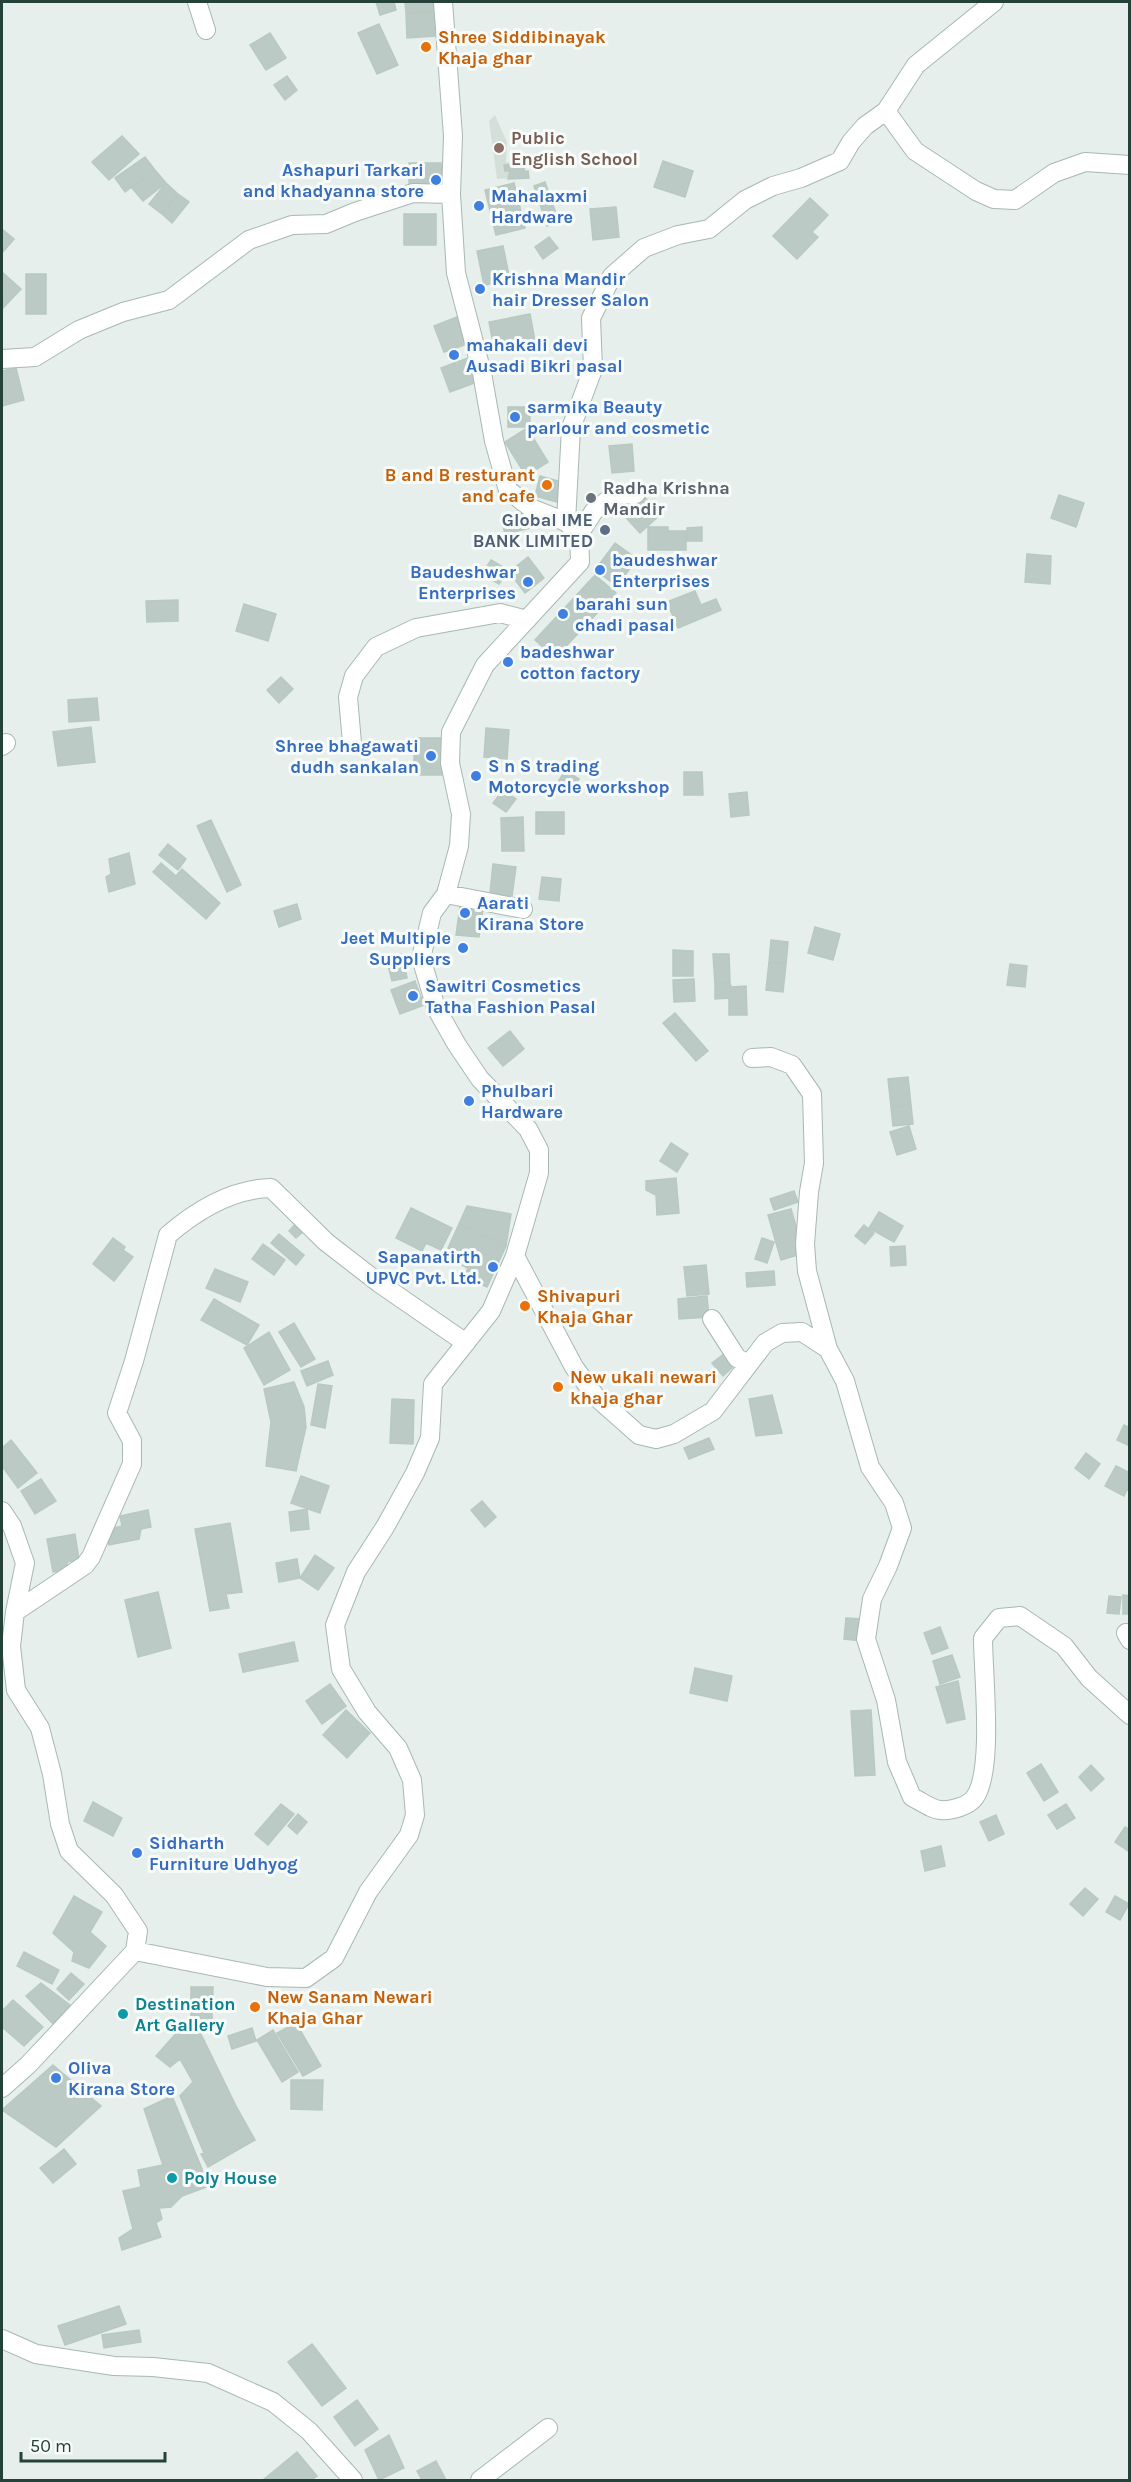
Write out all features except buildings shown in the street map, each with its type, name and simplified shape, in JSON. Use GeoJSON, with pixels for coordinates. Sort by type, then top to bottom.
{"type":"FeatureCollection","features":[{"type":"Feature","properties":{"kind":"street"},"geometry":{"type":"LineString","coordinates":[[197,2],[206,30]]}},
{"type":"Feature","properties":{"kind":"street"},"geometry":{"type":"LineString","coordinates":[[443,2],[453,136],[452,194],[456,273],[482,373],[494,441],[508,490],[531,508],[573,528]]}},
{"type":"Feature","properties":{"kind":"street"},"geometry":{"type":"LineString","coordinates":[[135,1952],[267,1977],[306,1978],[334,1959],[368,1892],[409,1835],[415,1815],[412,1780],[398,1748],[367,1712],[341,1669],[334,1624],[356,1572],[385,1527],[415,1473],[430,1438],[433,1384],[491,1311],[515,1256],[539,1173],[539,1150],[528,1129],[480,1079],[457,1045],[436,1008],[421,958],[432,913],[446,894],[459,846],[462,814],[450,763],[451,732],[485,665],[580,562],[573,528],[571,428],[593,369],[591,318],[612,276],[644,248],[678,235],[709,228],[745,200],[773,186],[801,178],[840,161],[851,142],[865,126],[886,111],[916,65],[994,2]]}},
{"type":"Feature","properties":{"kind":"street"},"geometry":{"type":"LineString","coordinates":[[886,111],[915,151],[976,191],[994,199],[1015,200],[1054,173],[1085,162],[1130,165]]}},
{"type":"Feature","properties":{"kind":"street"},"geometry":{"type":"LineString","coordinates":[[2,359],[35,357],[79,330],[123,312],[169,300],[249,240],[292,225],[326,224],[413,193],[452,194]]}},
{"type":"Feature","properties":{"kind":"street"},"geometry":{"type":"LineString","coordinates":[[573,528],[614,495],[636,494]]}},
{"type":"Feature","properties":{"kind":"street"},"geometry":{"type":"LineString","coordinates":[[352,743],[348,697],[354,676],[376,647],[416,628],[500,614],[527,620]]}},
{"type":"Feature","properties":{"kind":"street"},"geometry":{"type":"LineString","coordinates":[[446,894],[523,909]]}},
{"type":"Feature","properties":{"kind":"street"},"geometry":{"type":"LineString","coordinates":[[752,1058],[771,1057],[792,1065],[812,1094],[813,1163],[805,1244],[807,1271],[828,1349],[845,1381],[870,1467],[894,1503],[902,1528],[888,1566],[872,1599],[866,1639],[886,1700],[897,1762],[912,1797],[940,1810],[957,1808],[974,1798],[983,1776],[987,1750],[983,1638],[999,1618],[1020,1616],[1064,1646],[1089,1678],[1130,1715]]}},
{"type":"Feature","properties":{"kind":"street"},"geometry":{"type":"LineString","coordinates":[[15,1612],[85,1564],[91,1557],[132,1464],[132,1441],[117,1413],[134,1361],[168,1235],[184,1221],[216,1202],[252,1189],[271,1188],[326,1242],[379,1283],[466,1343]]}},
{"type":"Feature","properties":{"kind":"street"},"geometry":{"type":"LineString","coordinates":[[515,1256],[574,1367],[596,1397],[639,1435],[656,1439],[674,1434],[712,1411],[765,1343],[782,1333],[802,1332],[828,1349]]}},
{"type":"Feature","properties":{"kind":"street"},"geometry":{"type":"LineString","coordinates":[[712,1319],[737,1358],[748,1364]]}},
{"type":"Feature","properties":{"kind":"street"},"geometry":{"type":"LineString","coordinates":[[2,1511],[12,1526],[25,1563],[11,1646],[16,1690],[40,1728],[52,1774],[60,1824],[69,1851],[114,1895],[138,1931],[135,1952],[28,2065],[2,2088]]}},
{"type":"Feature","properties":{"kind":"street"},"geometry":{"type":"LineString","coordinates":[[2,2339],[36,2354],[114,2366],[153,2367],[208,2373],[273,2402],[309,2431],[353,2481]]}},
{"type":"Feature","properties":{"kind":"street"},"geometry":{"type":"LineString","coordinates":[[480,2481],[549,2428]]}},
{"type":"Feature","properties":{"kind":"shaded area","name":"Public English School"},"geometry":{"type":"Polygon","coordinates":[[[495,115],[507,142],[506,162],[524,164],[528,177],[497,179],[489,121],[495,115]]]}},
{"type":"Feature","properties":{"kind":"place","name":"Shree Siddibinayak Khaja ghar"},"geometry":{"type":"Point","coordinates":[426,47]}},
{"type":"Feature","properties":{"kind":"place","name":"Public English School"},"geometry":{"type":"Point","coordinates":[499,148]}},
{"type":"Feature","properties":{"kind":"place","name":"Ashapuri Tarkari and khadyanna store"},"geometry":{"type":"Point","coordinates":[436,180]}},
{"type":"Feature","properties":{"kind":"place","name":"Mahalaxmi Hardware"},"geometry":{"type":"Point","coordinates":[479,206]}},
{"type":"Feature","properties":{"kind":"place","name":"Krishna Mandir hair Dresser Salon"},"geometry":{"type":"Point","coordinates":[480,289]}},
{"type":"Feature","properties":{"kind":"place","name":"mahakali devi Ausadi Bikri pasal"},"geometry":{"type":"Point","coordinates":[454,355]}},
{"type":"Feature","properties":{"kind":"place","name":"sarmika Beauty parlour and cosmetic"},"geometry":{"type":"Point","coordinates":[515,417]}},
{"type":"Feature","properties":{"kind":"place","name":"B and B resturant and cafe"},"geometry":{"type":"Point","coordinates":[547,485]}},
{"type":"Feature","properties":{"kind":"place","name":"Radha Krishna Mandir"},"geometry":{"type":"Point","coordinates":[591,498]}},
{"type":"Feature","properties":{"kind":"place","name":"Global IME BANK LIMITED"},"geometry":{"type":"Point","coordinates":[605,530]}},
{"type":"Feature","properties":{"kind":"place","name":"baudeshwar Enterprises"},"geometry":{"type":"Point","coordinates":[600,570]}},
{"type":"Feature","properties":{"kind":"place","name":"Baudeshwar Enterprises"},"geometry":{"type":"Point","coordinates":[528,582]}},
{"type":"Feature","properties":{"kind":"place","name":"barahi sun chadi pasal"},"geometry":{"type":"Point","coordinates":[563,614]}},
{"type":"Feature","properties":{"kind":"place","name":"badeshwar cotton factory"},"geometry":{"type":"Point","coordinates":[508,662]}},
{"type":"Feature","properties":{"kind":"place","name":"Shree bhagawati dudh sankalan"},"geometry":{"type":"Point","coordinates":[431,756]}},
{"type":"Feature","properties":{"kind":"place","name":"S n S trading Motorcycle workshop"},"geometry":{"type":"Point","coordinates":[476,776]}},
{"type":"Feature","properties":{"kind":"place","name":"Aarati Kirana Store"},"geometry":{"type":"Point","coordinates":[465,913]}},
{"type":"Feature","properties":{"kind":"place","name":"Jeet Multiple Suppliers"},"geometry":{"type":"Point","coordinates":[463,948]}},
{"type":"Feature","properties":{"kind":"place","name":"Sawitri Cosmetics Tatha Fashion Pasal"},"geometry":{"type":"Point","coordinates":[413,996]}},
{"type":"Feature","properties":{"kind":"place","name":"Phulbari Hardware"},"geometry":{"type":"Point","coordinates":[469,1101]}},
{"type":"Feature","properties":{"kind":"place","name":"Sapanatirth UPVC Pvt. Ltd."},"geometry":{"type":"Point","coordinates":[493,1267]}},
{"type":"Feature","properties":{"kind":"place","name":"Shivapuri Khaja Ghar"},"geometry":{"type":"Point","coordinates":[525,1306]}},
{"type":"Feature","properties":{"kind":"place","name":"New ukali newari khaja ghar"},"geometry":{"type":"Point","coordinates":[558,1387]}},
{"type":"Feature","properties":{"kind":"place","name":"Sidharth Furniture Udhyog"},"geometry":{"type":"Point","coordinates":[137,1853]}},
{"type":"Feature","properties":{"kind":"place","name":"New Sanam Newari Khaja Ghar"},"geometry":{"type":"Point","coordinates":[255,2007]}},
{"type":"Feature","properties":{"kind":"place","name":"Destination Art Gallery"},"geometry":{"type":"Point","coordinates":[123,2014]}},
{"type":"Feature","properties":{"kind":"place","name":"Oliva Kirana Store"},"geometry":{"type":"Point","coordinates":[56,2078]}},
{"type":"Feature","properties":{"kind":"place","name":"Poly House"},"geometry":{"type":"Point","coordinates":[172,2178]}}]}
